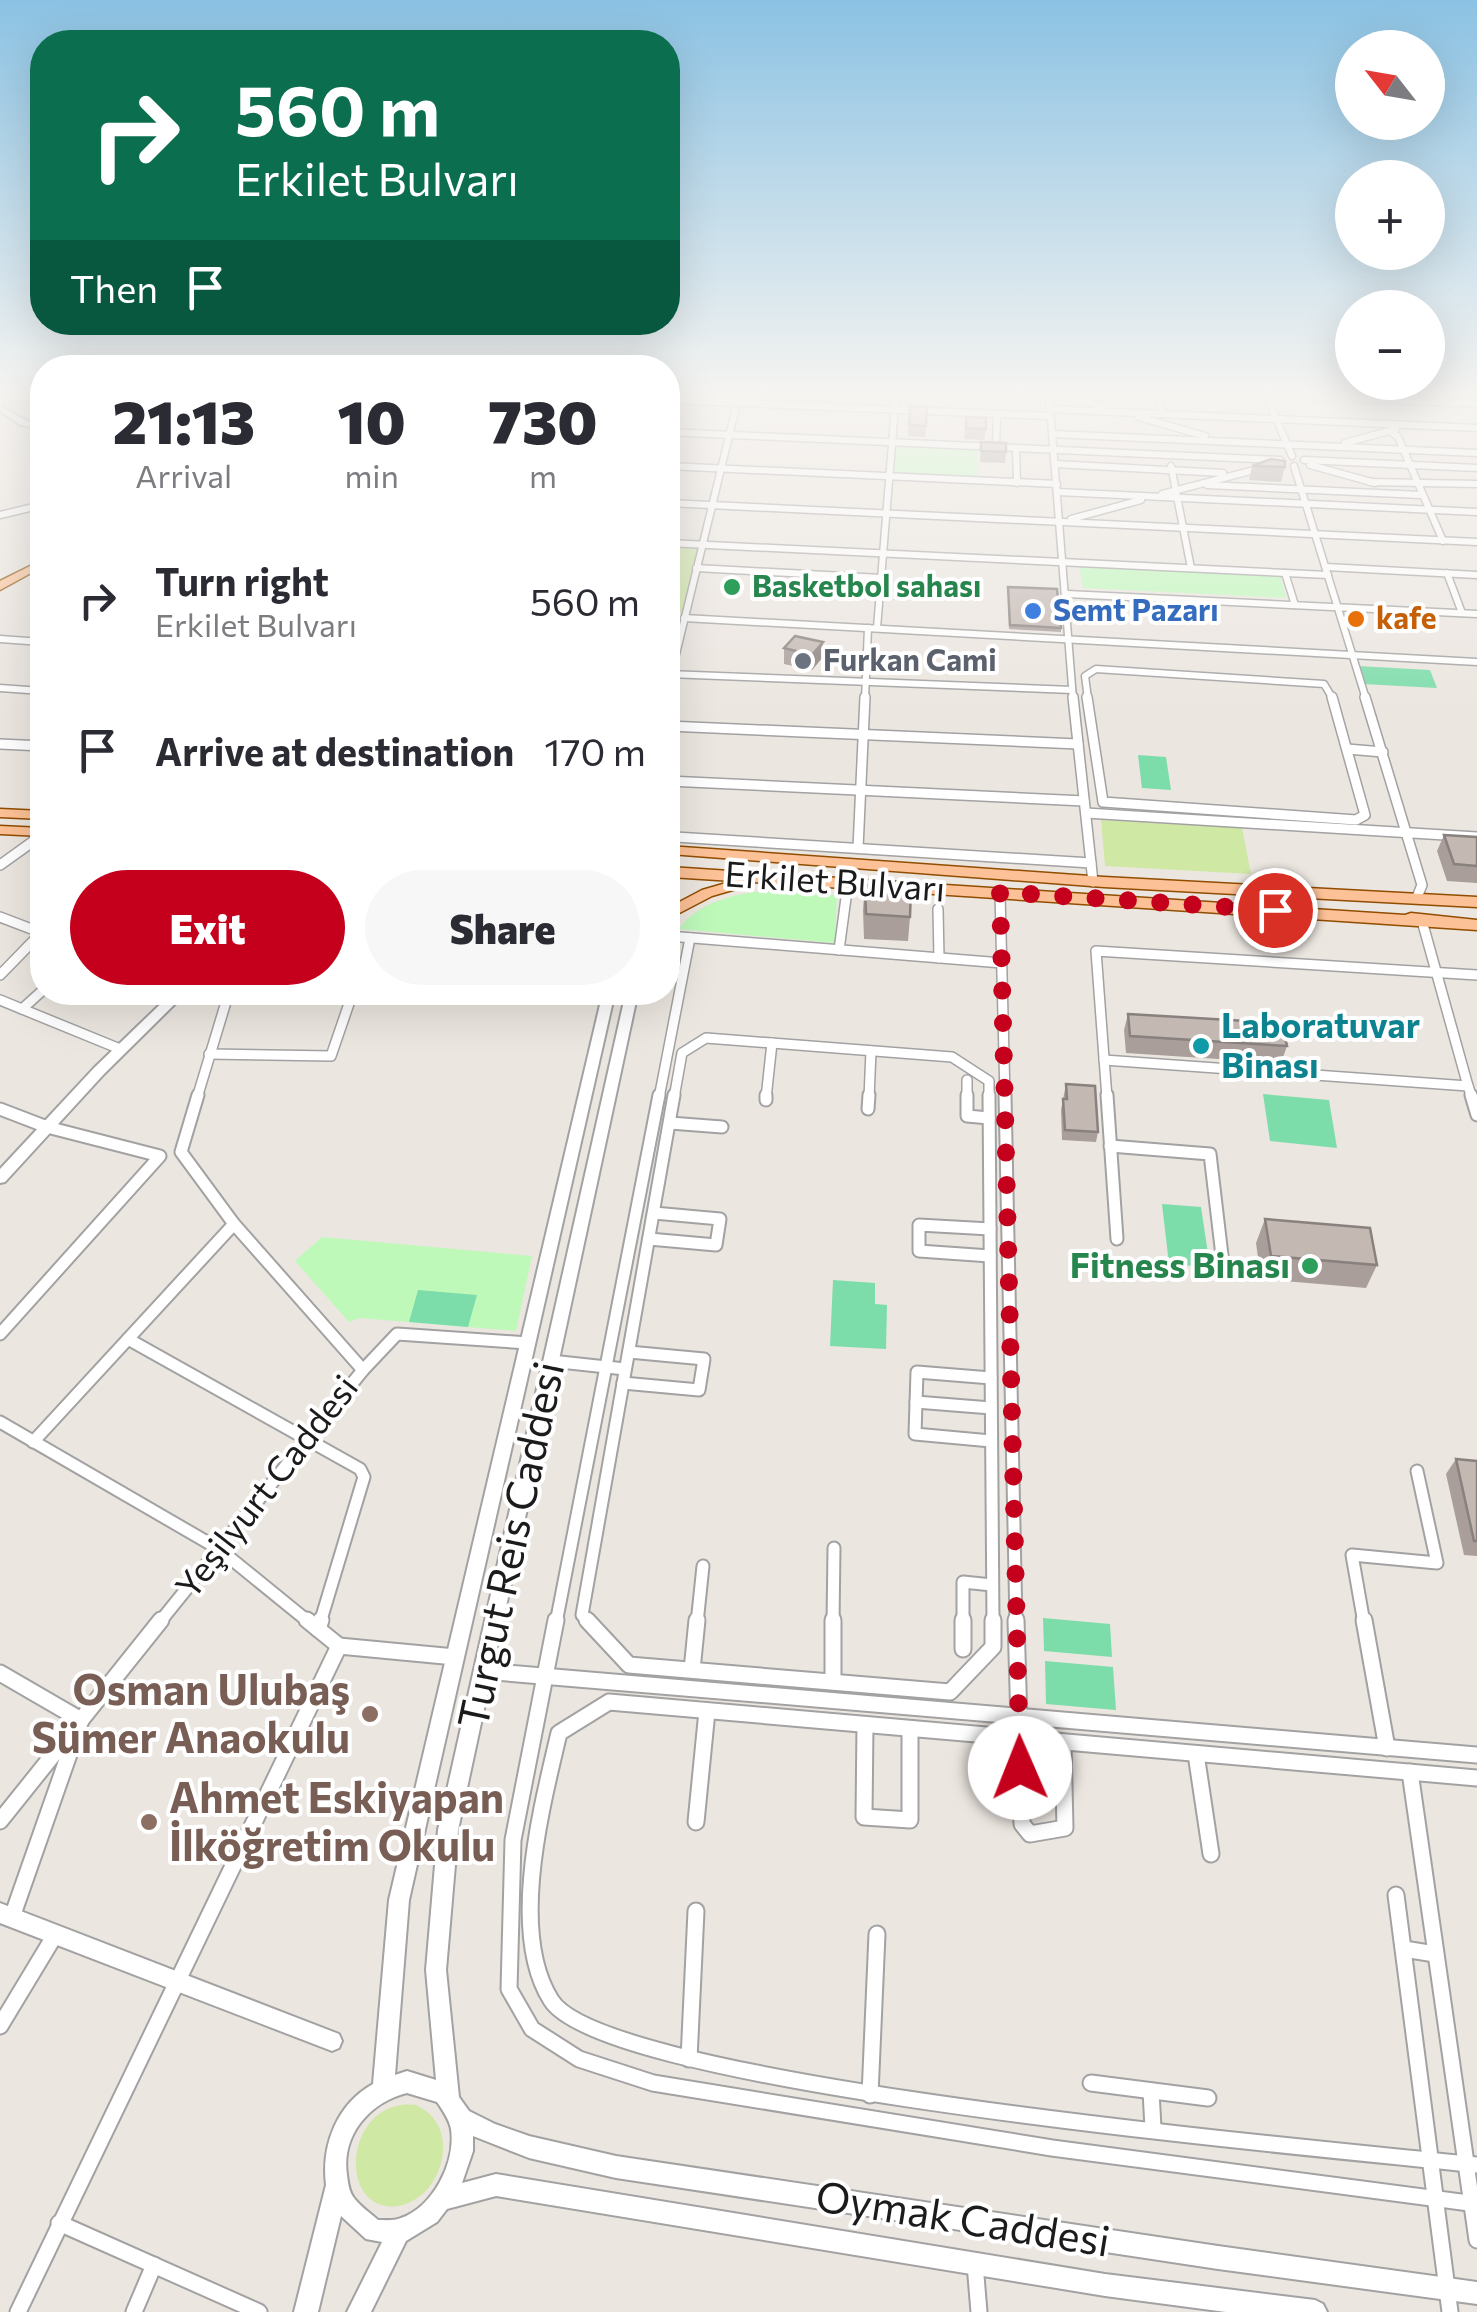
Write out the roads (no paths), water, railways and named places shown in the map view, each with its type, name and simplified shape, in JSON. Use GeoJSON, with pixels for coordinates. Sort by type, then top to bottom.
{"type":"FeatureCollection","features":[{"type":"Feature","properties":{"kind":"main road"},"geometry":{"type":"LineString","coordinates":[[0,575],[30,559]]}},
{"type":"Feature","properties":{"kind":"main road"},"geometry":{"type":"LineString","coordinates":[[0,586],[30,570]]}},
{"type":"Feature","properties":{"kind":"main road"},"geometry":{"type":"LineString","coordinates":[[0,813],[30,814]]}},
{"type":"Feature","properties":{"kind":"main road"},"geometry":{"type":"LineString","coordinates":[[0,830],[30,833]]}},
{"type":"Feature","properties":{"kind":"main road","name":"Erkilet Bulvarı"},"geometry":{"type":"LineString","coordinates":[[680,848],[1093,882],[1477,902]]}},
{"type":"Feature","properties":{"kind":"main road","name":"Erkilet Bulvarı"},"geometry":{"type":"LineString","coordinates":[[680,874],[1477,924]]}},
{"type":"Feature","properties":{"kind":"main road"},"geometry":{"type":"LineString","coordinates":[[680,907],[708,892],[768,878]]}},
{"type":"Feature","properties":{"kind":"main road"},"geometry":{"type":"LineString","coordinates":[[1418,898],[1440,912],[1423,921],[1402,910],[1402,902],[1418,898]]}},
{"type":"Feature","properties":{"kind":"street"},"geometry":{"type":"LineString","coordinates":[[680,632],[712,503]]}},
{"type":"Feature","properties":{"kind":"street"},"geometry":{"type":"LineString","coordinates":[[858,848],[866,682],[887,503]]}},
{"type":"Feature","properties":{"kind":"street"},"geometry":{"type":"LineString","coordinates":[[1058,503],[1067,639],[1093,882]]}},
{"type":"Feature","properties":{"kind":"street"},"geometry":{"type":"LineString","coordinates":[[1060,522],[1130,503]]}},
{"type":"Feature","properties":{"kind":"street"},"geometry":{"type":"LineString","coordinates":[[1179,503],[1191,568]]}},
{"type":"Feature","properties":{"kind":"street"},"geometry":{"type":"LineString","coordinates":[[1282,503],[1477,512]]}},
{"type":"Feature","properties":{"kind":"street"},"geometry":{"type":"LineString","coordinates":[[1425,503],[1443,541]]}},
{"type":"Feature","properties":{"kind":"street"},"geometry":{"type":"LineString","coordinates":[[680,505],[1477,542]]}},
{"type":"Feature","properties":{"kind":"street"},"geometry":{"type":"LineString","coordinates":[[1307,505],[1408,832],[1422,885],[1418,898]]}},
{"type":"Feature","properties":{"kind":"street"},"geometry":{"type":"LineString","coordinates":[[0,516],[30,507]]}},
{"type":"Feature","properties":{"kind":"street"},"geometry":{"type":"LineString","coordinates":[[680,543],[1284,573],[1477,575]]}},
{"type":"Feature","properties":{"kind":"street"},"geometry":{"type":"LineString","coordinates":[[696,568],[881,578]]}},
{"type":"Feature","properties":{"kind":"street"},"geometry":{"type":"LineString","coordinates":[[1284,573],[1295,605]]}},
{"type":"Feature","properties":{"kind":"street"},"geometry":{"type":"LineString","coordinates":[[1447,573],[1462,613]]}},
{"type":"Feature","properties":{"kind":"street"},"geometry":{"type":"LineString","coordinates":[[1067,594],[1477,614]]}},
{"type":"Feature","properties":{"kind":"street"},"geometry":{"type":"LineString","coordinates":[[680,620],[1477,662]]}},
{"type":"Feature","properties":{"kind":"street"},"geometry":{"type":"LineString","coordinates":[[0,639],[30,641]]}},
{"type":"Feature","properties":{"kind":"street"},"geometry":{"type":"LineString","coordinates":[[1096,669],[1317,682],[1330,689],[1347,749],[1365,814],[1359,819],[1109,804],[1099,798],[1085,676],[1096,669]]}},
{"type":"Feature","properties":{"kind":"street"},"geometry":{"type":"LineString","coordinates":[[680,674],[1072,690]]}},
{"type":"Feature","properties":{"kind":"street"},"geometry":{"type":"LineString","coordinates":[[0,688],[30,690]]}},
{"type":"Feature","properties":{"kind":"street"},"geometry":{"type":"LineString","coordinates":[[680,726],[1078,744]]}},
{"type":"Feature","properties":{"kind":"street"},"geometry":{"type":"LineString","coordinates":[[0,744],[30,745]]}},
{"type":"Feature","properties":{"kind":"street"},"geometry":{"type":"LineString","coordinates":[[1347,749],[1383,752]]}},
{"type":"Feature","properties":{"kind":"street"},"geometry":{"type":"LineString","coordinates":[[680,781],[1084,800]]}},
{"type":"Feature","properties":{"kind":"street"},"geometry":{"type":"LineString","coordinates":[[1086,814],[1477,837]]}},
{"type":"Feature","properties":{"kind":"street"},"geometry":{"type":"LineString","coordinates":[[680,837],[1091,863]]}},
{"type":"Feature","properties":{"kind":"street"},"geometry":{"type":"LineString","coordinates":[[0,865],[30,843]]}},
{"type":"Feature","properties":{"kind":"street"},"geometry":{"type":"LineString","coordinates":[[838,950],[848,883]]}},
{"type":"Feature","properties":{"kind":"street"},"geometry":{"type":"LineString","coordinates":[[1000,892],[1019,1740],[1022,1824],[1030,1834],[1064,1828],[1063,1743]]}},
{"type":"Feature","properties":{"kind":"street"},"geometry":{"type":"LineString","coordinates":[[938,909],[939,958]]}},
{"type":"Feature","properties":{"kind":"street"},"geometry":{"type":"LineString","coordinates":[[0,917],[30,928]]}},
{"type":"Feature","properties":{"kind":"street"},"geometry":{"type":"LineString","coordinates":[[1423,921],[1434,972],[1477,1114]]}},
{"type":"Feature","properties":{"kind":"street"},"geometry":{"type":"LineString","coordinates":[[680,937],[1002,963]]}},
{"type":"Feature","properties":{"kind":"street"},"geometry":{"type":"LineString","coordinates":[[680,990],[690,938]]}},
{"type":"Feature","properties":{"kind":"street"},"geometry":{"type":"LineString","coordinates":[[0,975],[5,962],[30,942]]}},
{"type":"Feature","properties":{"kind":"street"},"geometry":{"type":"LineString","coordinates":[[1118,1239],[1096,951],[1477,975]]}},
{"type":"Feature","properties":{"kind":"street"},"geometry":{"type":"LineString","coordinates":[[0,1000],[120,1049]]}},
{"type":"Feature","properties":{"kind":"street"},"geometry":{"type":"LineString","coordinates":[[22,1008],[30,1001]]}},
{"type":"Feature","properties":{"kind":"street"},"geometry":{"type":"LineString","coordinates":[[0,1178],[120,1049],[167,1005]]}},
{"type":"Feature","properties":{"kind":"street"},"geometry":{"type":"LineString","coordinates":[[0,1109],[47,1127],[160,1156],[182,1152],[225,1005]]}},
{"type":"Feature","properties":{"kind":"street"},"geometry":{"type":"LineString","coordinates":[[209,1054],[331,1056],[349,1005]]}},
{"type":"Feature","properties":{"kind":"street","name":"Turgut Reis Caddesi"},"geometry":{"type":"LineString","coordinates":[[383,2088],[400,1900],[606,1005]]}},
{"type":"Feature","properties":{"kind":"street","name":"Turgut Reis Caddesi"},"geometry":{"type":"LineString","coordinates":[[453,2108],[437,2009],[438,1915],[448,1830],[629,1005]]}},
{"type":"Feature","properties":{"kind":"street"},"geometry":{"type":"LineString","coordinates":[[677,1005],[514,1840],[509,1990],[532,2028],[561,2052],[672,2086],[1052,2148],[1474,2204]]}},
{"type":"Feature","properties":{"kind":"street"},"geometry":{"type":"LineString","coordinates":[[706,1038],[872,1050],[952,1056],[989,1082],[993,1647],[950,1692],[629,1665],[582,1614],[682,1053],[706,1038]]}},
{"type":"Feature","properties":{"kind":"street"},"geometry":{"type":"LineString","coordinates":[[766,1100],[772,1043]]}},
{"type":"Feature","properties":{"kind":"street"},"geometry":{"type":"LineString","coordinates":[[868,1109],[872,1050]]}},
{"type":"Feature","properties":{"kind":"street"},"geometry":{"type":"LineString","coordinates":[[1104,1060],[1468,1086]]}},
{"type":"Feature","properties":{"kind":"street"},"geometry":{"type":"LineString","coordinates":[[968,1080],[967,1116],[989,1118]]}},
{"type":"Feature","properties":{"kind":"street"},"geometry":{"type":"LineString","coordinates":[[670,1123],[722,1127]]}},
{"type":"Feature","properties":{"kind":"street"},"geometry":{"type":"LineString","coordinates":[[1110,1146],[1210,1154],[1223,1264]]}},
{"type":"Feature","properties":{"kind":"street","name":"Yeşilyurt Caddesi"},"geometry":{"type":"LineString","coordinates":[[0,1821],[363,1370],[234,1224],[182,1152]]}},
{"type":"Feature","properties":{"kind":"street"},"geometry":{"type":"LineString","coordinates":[[0,1334],[160,1156]]}},
{"type":"Feature","properties":{"kind":"street"},"geometry":{"type":"LineString","coordinates":[[649,1239],[716,1245],[720,1219],[654,1213]]}},
{"type":"Feature","properties":{"kind":"street"},"geometry":{"type":"LineString","coordinates":[[33,1442],[234,1224]]}},
{"type":"Feature","properties":{"kind":"street"},"geometry":{"type":"LineString","coordinates":[[990,1229],[919,1224],[919,1251],[990,1256]]}},
{"type":"Feature","properties":{"kind":"street"},"geometry":{"type":"LineString","coordinates":[[363,1370],[397,1334],[528,1344]]}},
{"type":"Feature","properties":{"kind":"street"},"geometry":{"type":"LineString","coordinates":[[128,1339],[356,1465],[364,1478],[318,1629]]}},
{"type":"Feature","properties":{"kind":"street"},"geometry":{"type":"LineString","coordinates":[[550,1361],[608,1367],[624,1376],[699,1390],[704,1359],[628,1352]]}},
{"type":"Feature","properties":{"kind":"street"},"geometry":{"type":"LineString","coordinates":[[991,1378],[917,1372],[915,1434],[992,1441]]}},
{"type":"Feature","properties":{"kind":"street"},"geometry":{"type":"LineString","coordinates":[[916,1402],[991,1408]]}},
{"type":"Feature","properties":{"kind":"street"},"geometry":{"type":"LineString","coordinates":[[0,1423],[218,1548],[339,1646],[455,1657]]}},
{"type":"Feature","properties":{"kind":"street"},"geometry":{"type":"LineString","coordinates":[[1387,1748],[1352,1555],[1437,1562],[1417,1471]]}},
{"type":"Feature","properties":{"kind":"street"},"geometry":{"type":"LineString","coordinates":[[833,1682],[834,1548]]}},
{"type":"Feature","properties":{"kind":"street"},"geometry":{"type":"LineString","coordinates":[[692,1670],[703,1566]]}},
{"type":"Feature","properties":{"kind":"street"},"geometry":{"type":"LineString","coordinates":[[963,1649],[963,1582],[992,1585]]}},
{"type":"Feature","properties":{"kind":"street"},"geometry":{"type":"LineString","coordinates":[[18,2312],[175,1981],[268,1802],[339,1646]]}},
{"type":"Feature","properties":{"kind":"street"},"geometry":{"type":"LineString","coordinates":[[483,1671],[1477,1756]]}},
{"type":"Feature","properties":{"kind":"street"},"geometry":{"type":"LineString","coordinates":[[0,1673],[81,1720],[6,1915],[332,2041]]}},
{"type":"Feature","properties":{"kind":"street"},"geometry":{"type":"LineString","coordinates":[[1471,2164],[870,2095],[689,2059],[574,2026],[562,2017],[545,1994],[535,1970],[532,1926],[538,1820],[559,1733],[608,1702],[1477,1778]]}},
{"type":"Feature","properties":{"kind":"street"},"geometry":{"type":"LineString","coordinates":[[696,1822],[708,1711]]}},
{"type":"Feature","properties":{"kind":"street"},"geometry":{"type":"LineString","coordinates":[[866,1725],[864,1817],[910,1820],[910,1728]]}},
{"type":"Feature","properties":{"kind":"street"},"geometry":{"type":"LineString","coordinates":[[1196,1754],[1211,1854]]}},
{"type":"Feature","properties":{"kind":"street"},"geometry":{"type":"LineString","coordinates":[[1410,1772],[1435,1954],[1471,2164],[1477,2240]]}},
{"type":"Feature","properties":{"kind":"street"},"geometry":{"type":"LineString","coordinates":[[1396,1895],[1449,2301]]}},
{"type":"Feature","properties":{"kind":"street"},"geometry":{"type":"LineString","coordinates":[[689,2059],[696,1911]]}},
{"type":"Feature","properties":{"kind":"street"},"geometry":{"type":"LineString","coordinates":[[870,2095],[877,1934]]}},
{"type":"Feature","properties":{"kind":"street"},"geometry":{"type":"LineString","coordinates":[[0,2026],[55,1935]]}},
{"type":"Feature","properties":{"kind":"street"},"geometry":{"type":"LineString","coordinates":[[1404,1949],[1435,1954]]}},
{"type":"Feature","properties":{"kind":"street"},"geometry":{"type":"LineString","coordinates":[[399,2083],[423,2084],[453,2108],[463,2152],[446,2198],[425,2219],[400,2230],[375,2228],[360,2221],[344,2202],[336,2156],[344,2128],[361,2104],[383,2088],[399,2083]]}},
{"type":"Feature","properties":{"kind":"street"},"geometry":{"type":"LineString","coordinates":[[1091,2083],[1208,2098]]}},
{"type":"Feature","properties":{"kind":"street"},"geometry":{"type":"LineString","coordinates":[[1150,2091],[1152,2128]]}},
{"type":"Feature","properties":{"kind":"street","name":"Oymak Caddesi"},"geometry":{"type":"LineString","coordinates":[[453,2108],[513,2144],[630,2166],[1449,2301],[1477,2294]]}},
{"type":"Feature","properties":{"kind":"street"},"geometry":{"type":"LineString","coordinates":[[306,2312],[338,2185]]}},
{"type":"Feature","properties":{"kind":"street","name":"Oymak Caddesi"},"geometry":{"type":"LineString","coordinates":[[446,2198],[496,2185],[975,2264],[1174,2303],[1314,2312]]}},
{"type":"Feature","properties":{"kind":"street"},"geometry":{"type":"LineString","coordinates":[[59,2223],[259,2312]]}},
{"type":"Feature","properties":{"kind":"street"},"geometry":{"type":"LineString","coordinates":[[358,2312],[400,2230]]}},
{"type":"Feature","properties":{"kind":"street"},"geometry":{"type":"LineString","coordinates":[[975,2264],[978,2312]]}},
{"type":"Feature","properties":{"kind":"street"},"geometry":{"type":"LineString","coordinates":[[134,2312],[154,2265]]}},
{"type":"Feature","properties":{"kind":"place","name":"Basketbol sahası"},"geometry":{"type":"Point","coordinates":[732,587]}},
{"type":"Feature","properties":{"kind":"place","name":"Semt Pazarı"},"geometry":{"type":"Point","coordinates":[1033,611]}},
{"type":"Feature","properties":{"kind":"place","name":"kafe"},"geometry":{"type":"Point","coordinates":[1356,619]}},
{"type":"Feature","properties":{"kind":"place","name":"Furkan Cami"},"geometry":{"type":"Point","coordinates":[803,661]}},
{"type":"Feature","properties":{"kind":"place","name":"Laboratuvar Binası"},"geometry":{"type":"Point","coordinates":[1201,1046]}},
{"type":"Feature","properties":{"kind":"place","name":"Fitness Binası"},"geometry":{"type":"Point","coordinates":[1310,1266]}},
{"type":"Feature","properties":{"kind":"place","name":"Osman Ulubaş Sümer Anaokulu"},"geometry":{"type":"Point","coordinates":[370,1714]}},
{"type":"Feature","properties":{"kind":"place","name":"Ahmet Eskiyapan İlköğretim Okulu"},"geometry":{"type":"Point","coordinates":[149,1822]}}]}
